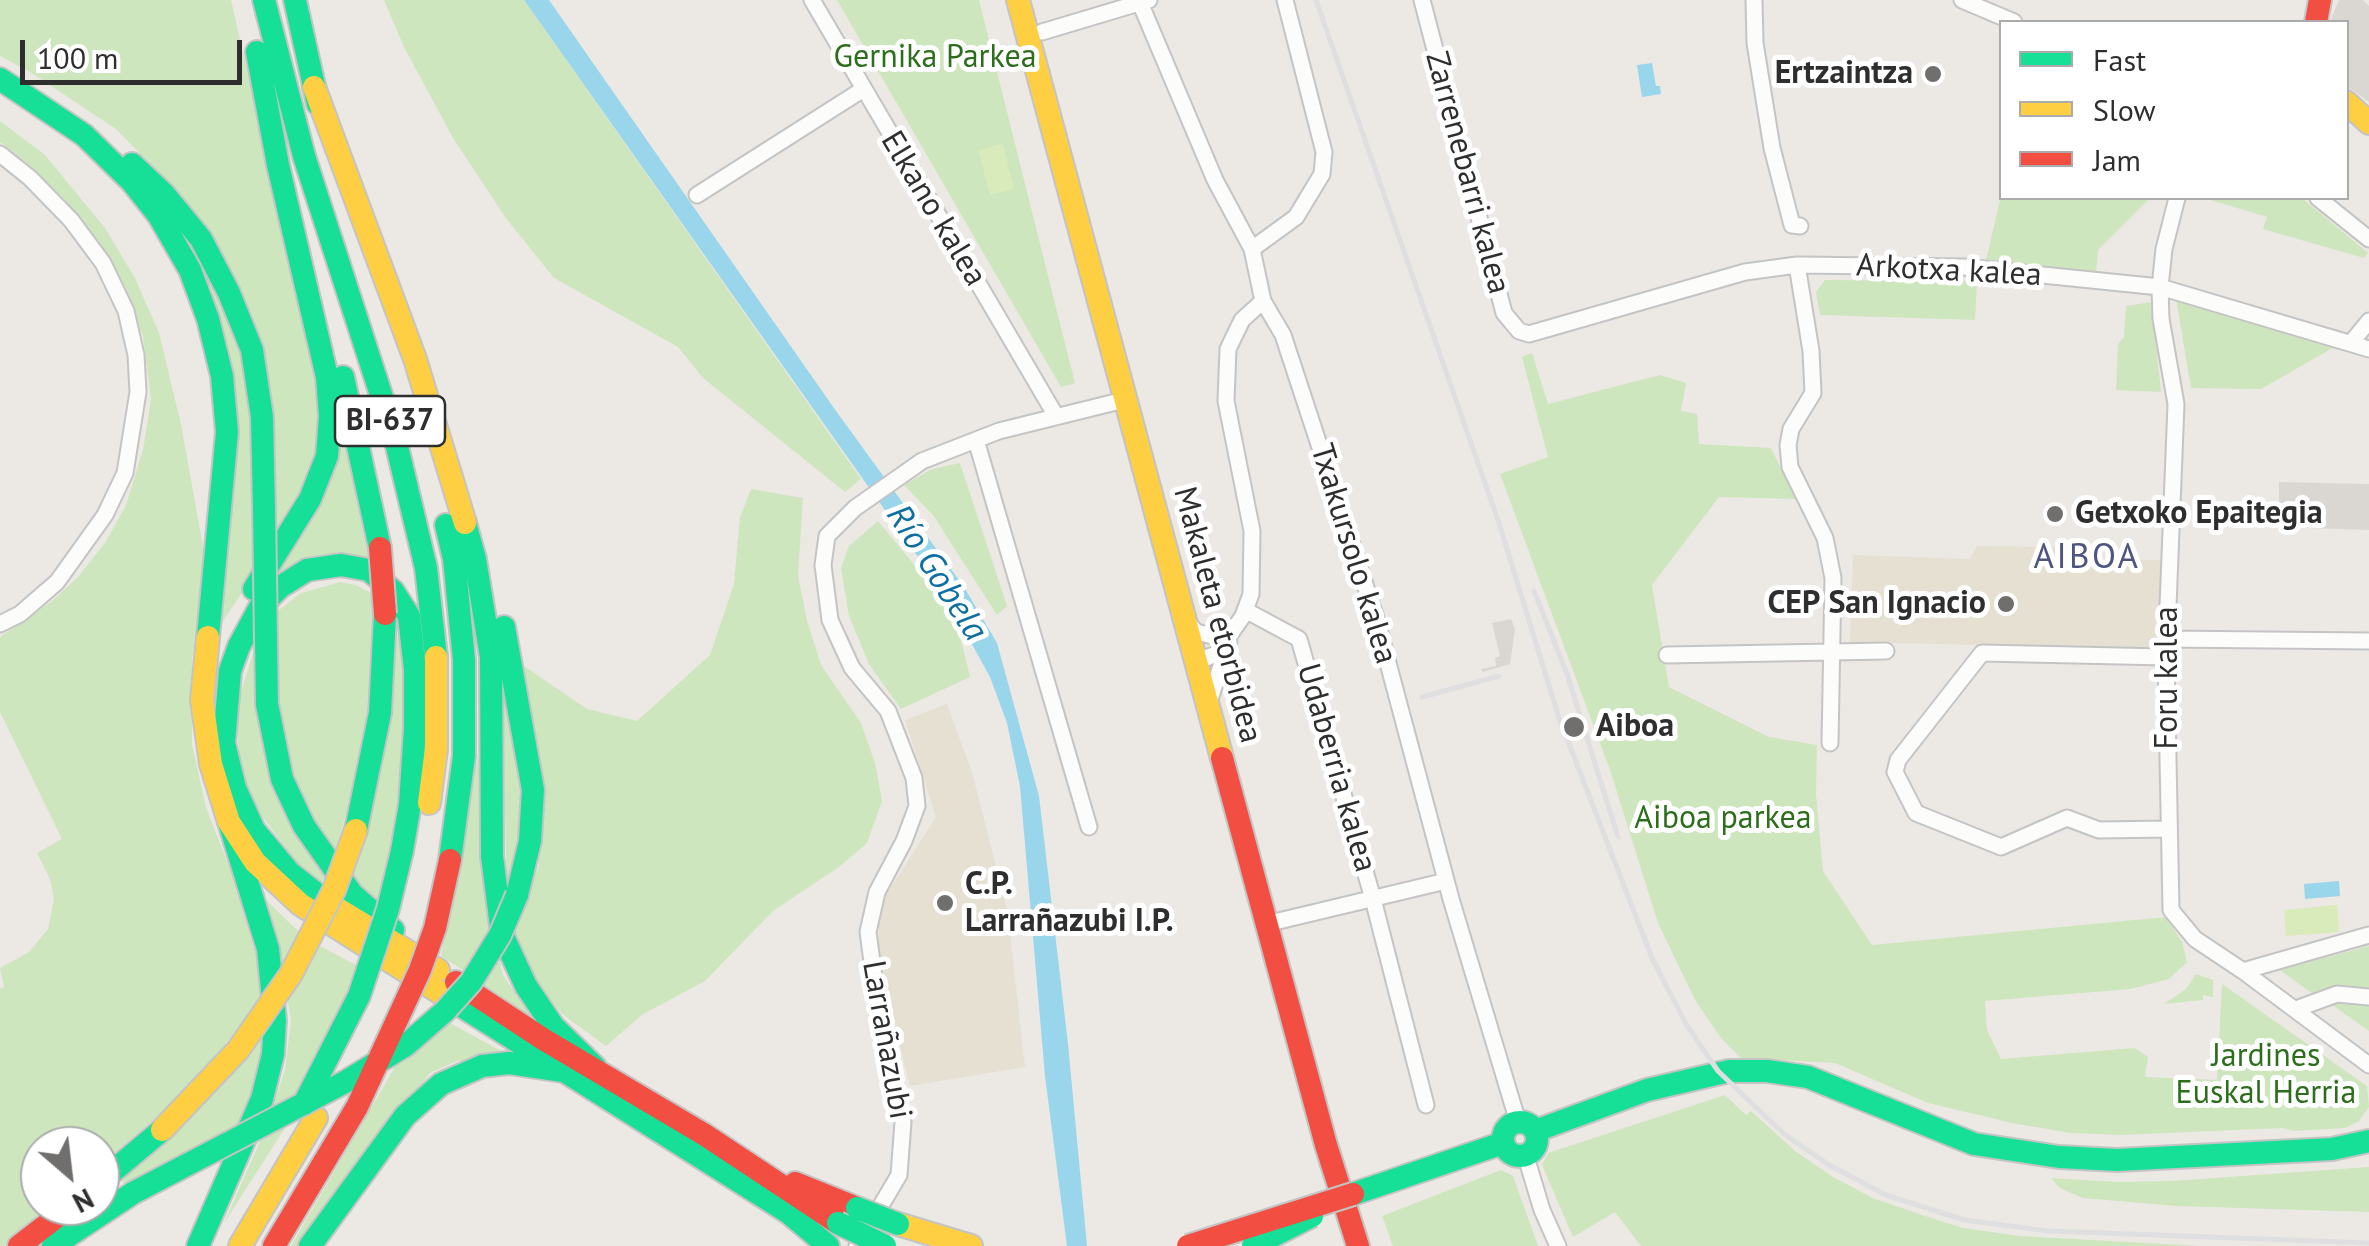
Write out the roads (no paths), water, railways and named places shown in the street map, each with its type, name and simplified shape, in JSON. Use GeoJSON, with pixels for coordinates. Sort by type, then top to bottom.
{"type":"FeatureCollection","features":[{"type":"Feature","properties":{"kind":"main road"},"geometry":{"type":"LineString","coordinates":[[120,1165],[162,1130],[238,1050],[291,974],[334,890],[356,830],[380,713],[385,614],[380,548],[357,436],[250,0]]}},
{"type":"Feature","properties":{"kind":"main road"},"geometry":{"type":"LineString","coordinates":[[208,747],[213,692],[226,640],[250,594],[306,509],[330,436],[327,377],[278,165],[250,0]]}},
{"type":"Feature","properties":{"kind":"main road","name":"BI-637"},"geometry":{"type":"LineString","coordinates":[[240,1246],[305,1119],[354,1049],[384,982],[436,749],[436,662],[426,568],[395,438],[304,156],[264,0]]}},
{"type":"Feature","properties":{"kind":"main road","name":"BI-637"},"geometry":{"type":"LineString","coordinates":[[274,1246],[356,1107],[394,1034],[420,970],[435,928],[450,860],[464,756],[464,660],[454,559],[432,472],[333,183],[295,0]]}},
{"type":"Feature","properties":{"kind":"main road","name":"Makaleta etorbidea"},"geometry":{"type":"LineString","coordinates":[[1018,0],[1326,1145],[1358,1246]]}},
{"type":"Feature","properties":{"kind":"main road"},"geometry":{"type":"LineString","coordinates":[[0,68],[110,144],[164,194],[200,240],[229,294],[252,350],[262,418],[267,704],[282,779],[304,826],[352,894],[438,970]]}},
{"type":"Feature","properties":{"kind":"main road"},"geometry":{"type":"LineString","coordinates":[[0,78],[84,135],[132,182],[159,216],[190,270],[208,319],[222,376],[227,432],[202,700],[212,774],[268,949],[276,1020],[262,1098],[198,1246]]}},
{"type":"Feature","properties":{"kind":"main road"},"geometry":{"type":"LineString","coordinates":[[314,87],[415,359],[464,513],[484,604],[493,702],[493,884],[502,934],[526,986],[553,1026],[595,1067]]}},
{"type":"Feature","properties":{"kind":"main road"},"geometry":{"type":"LineString","coordinates":[[2349,105],[2369,123]]}},
{"type":"Feature","properties":{"kind":"main road"},"geometry":{"type":"LineString","coordinates":[[52,1246],[133,1193],[345,1082],[406,1045],[472,982],[517,894],[530,841],[533,790],[510,652],[463,465],[415,359]]}},
{"type":"Feature","properties":{"kind":"main road"},"geometry":{"type":"LineString","coordinates":[[412,853],[410,804],[416,670],[409,616],[393,591],[368,570],[341,564],[307,570],[280,587],[260,607],[238,646],[230,671],[224,718],[224,743],[235,788],[254,830],[290,874],[340,912],[595,1067],[838,1222],[885,1246]]}},
{"type":"Feature","properties":{"kind":"main road"},"geometry":{"type":"LineString","coordinates":[[229,822],[254,862],[300,904],[846,1246]]}},
{"type":"Feature","properties":{"kind":"main road"},"geometry":{"type":"LineString","coordinates":[[310,1246],[405,1116],[442,1084],[482,1066],[509,1064],[563,1071]]}},
{"type":"Feature","properties":{"kind":"main road"},"geometry":{"type":"LineString","coordinates":[[1526,1126],[1536,1144],[1526,1157],[1508,1153],[1503,1143],[1504,1132],[1647,1090],[1729,1071],[1808,1077],[1974,1144],[2059,1157],[2118,1160],[2332,1149],[2369,1141]]}},
{"type":"Feature","properties":{"kind":"main road"},"geometry":{"type":"LineString","coordinates":[[220,1246],[305,1119]]}},
{"type":"Feature","properties":{"kind":"main road"},"geometry":{"type":"LineString","coordinates":[[704,1135],[792,1181],[898,1224],[970,1246]]}},
{"type":"Feature","properties":{"kind":"main road"},"geometry":{"type":"LineString","coordinates":[[1188,1246],[1503,1143]]}},
{"type":"Feature","properties":{"kind":"main road"},"geometry":{"type":"LineString","coordinates":[[1253,1246],[1353,1194]]}},
{"type":"Feature","properties":{"kind":"main road"},"geometry":{"type":"LineString","coordinates":[[789,1212],[828,1246]]}},
{"type":"Feature","properties":{"kind":"main road"},"geometry":{"type":"LineString","coordinates":[[19,1246],[45,1226]]}},
{"type":"Feature","properties":{"kind":"street","name":"Elkano kalea"},"geometry":{"type":"LineString","coordinates":[[812,0],[1056,416]]}},
{"type":"Feature","properties":{"kind":"street"},"geometry":{"type":"LineString","coordinates":[[1252,249],[1296,217],[1322,174],[1324,152],[1285,0]]}},
{"type":"Feature","properties":{"kind":"street","name":"Zarrenebarri kalea"},"geometry":{"type":"LineString","coordinates":[[1422,0],[1504,313],[1512,326],[1529,334]]}},
{"type":"Feature","properties":{"kind":"street"},"geometry":{"type":"LineString","coordinates":[[1754,0],[1755,43],[1772,148],[1792,226],[1800,226]]}},
{"type":"Feature","properties":{"kind":"street"},"geometry":{"type":"LineString","coordinates":[[1962,0],[2009,20]]}},
{"type":"Feature","properties":{"kind":"street"},"geometry":{"type":"LineString","coordinates":[[1042,32],[1145,2]]}},
{"type":"Feature","properties":{"kind":"street","name":"Txakursolo kalea"},"geometry":{"type":"LineString","coordinates":[[1145,2],[1215,180],[1252,249],[1263,300],[1283,335],[1376,618],[1446,881],[1526,1126]]}},
{"type":"Feature","properties":{"kind":"street"},"geometry":{"type":"LineString","coordinates":[[696,195],[862,90]]}},
{"type":"Feature","properties":{"kind":"street"},"geometry":{"type":"LineString","coordinates":[[0,154],[71,220],[104,263],[126,311],[136,355],[138,392],[125,473],[105,514],[57,582],[20,614],[0,624]]}},
{"type":"Feature","properties":{"kind":"street","name":"Foru kalea"},"geometry":{"type":"LineString","coordinates":[[2176,200],[2164,249],[2160,287],[2161,318],[2176,404],[2166,639],[2171,910],[2195,940],[2243,970],[2369,1065]]}},
{"type":"Feature","properties":{"kind":"street"},"geometry":{"type":"LineString","coordinates":[[2320,200],[2369,239]]}},
{"type":"Feature","properties":{"kind":"street"},"geometry":{"type":"LineString","coordinates":[[1797,265],[1811,350],[1813,393],[1788,445],[1790,467],[1825,538],[1833,578],[1830,743]]}},
{"type":"Feature","properties":{"kind":"street","name":"Arkotxa kalea"},"geometry":{"type":"LineString","coordinates":[[1529,334],[1745,272],[1797,265],[1964,267],[2160,287],[2369,349]]}},
{"type":"Feature","properties":{"kind":"street"},"geometry":{"type":"LineString","coordinates":[[1196,662],[1216,654],[1251,594],[1252,531],[1226,401],[1228,349],[1242,320],[1263,300]]}},
{"type":"Feature","properties":{"kind":"street"},"geometry":{"type":"LineString","coordinates":[[2350,343],[2369,322]]}},
{"type":"Feature","properties":{"kind":"street","name":"Larrañazubi"},"geometry":{"type":"LineString","coordinates":[[857,1246],[899,1175],[904,1122],[876,999],[868,932],[877,892],[917,806],[914,778],[888,711],[852,668],[830,620],[822,565],[826,536],[855,508],[922,461],[976,440],[1124,400]]}},
{"type":"Feature","properties":{"kind":"street"},"geometry":{"type":"LineString","coordinates":[[976,440],[1088,827]]}},
{"type":"Feature","properties":{"kind":"street","name":"Udaberria kalea"},"geometry":{"type":"LineString","coordinates":[[1245,610],[1299,639],[1373,899],[1426,1105]]}},
{"type":"Feature","properties":{"kind":"street"},"geometry":{"type":"LineString","coordinates":[[1184,618],[1196,632],[1213,636],[1231,633]]}},
{"type":"Feature","properties":{"kind":"street"},"geometry":{"type":"LineString","coordinates":[[1208,706],[1231,633]]}},
{"type":"Feature","properties":{"kind":"street"},"geometry":{"type":"LineString","coordinates":[[2166,639],[2369,640]]}},
{"type":"Feature","properties":{"kind":"street"},"geometry":{"type":"LineString","coordinates":[[1667,654],[1886,651]]}},
{"type":"Feature","properties":{"kind":"street"},"geometry":{"type":"LineString","coordinates":[[2166,657],[1982,653],[1898,760],[1894,772],[1916,814],[2001,847],[2067,818],[2099,830],[2169,829]]}},
{"type":"Feature","properties":{"kind":"street","name":"Udaberria kalea"},"geometry":{"type":"LineString","coordinates":[[1266,924],[1446,881]]}},
{"type":"Feature","properties":{"kind":"street"},"geometry":{"type":"LineString","coordinates":[[2243,970],[2369,935]]}},
{"type":"Feature","properties":{"kind":"street"},"geometry":{"type":"LineString","coordinates":[[2296,1009],[2337,994],[2369,997]]}},
{"type":"Feature","properties":{"kind":"street"},"geometry":{"type":"LineString","coordinates":[[1526,1157],[1558,1246]]}},
{"type":"Feature","properties":{"kind":"water","name":"Río Gobela"},"geometry":{"type":"Polygon","coordinates":[[[524,0],[549,0],[964,587],[997,643],[1039,796],[1087,1246],[1067,1246],[1045,1076],[1020,786],[1007,723],[990,677],[945,595],[524,0]]]}},
{"type":"Feature","properties":{"kind":"water"},"geometry":{"type":"Polygon","coordinates":[[[1652,63],[1661,94],[1642,97],[1637,65],[1652,63]]]}},
{"type":"Feature","properties":{"kind":"water"},"geometry":{"type":"Polygon","coordinates":[[[2339,881],[2340,896],[2305,899],[2304,884],[2339,881]]]}},
{"type":"Feature","properties":{"kind":"railway"},"geometry":{"type":"LineString","coordinates":[[1316,0],[1499,523],[1559,718],[1652,958],[1686,1024],[1718,1071],[1784,1134],[1829,1165],[1886,1195],[1964,1220],[2049,1231],[2369,1243]]}},
{"type":"Feature","properties":{"kind":"railway"},"geometry":{"type":"LineString","coordinates":[[1534,591],[1567,674],[1618,837]]}},
{"type":"Feature","properties":{"kind":"railway"},"geometry":{"type":"LineString","coordinates":[[1422,697],[1499,676]]}},
{"type":"Feature","properties":{"kind":"place","name":"Ertzaintza"},"geometry":{"type":"Point","coordinates":[1933,74]}},
{"type":"Feature","properties":{"kind":"place","name":"Getxoko Epaitegia"},"geometry":{"type":"Point","coordinates":[2055,514]}},
{"type":"Feature","properties":{"kind":"place","name":"CEP San Ignacio"},"geometry":{"type":"Point","coordinates":[2006,604]}},
{"type":"Feature","properties":{"kind":"place","name":"Aiboa"},"geometry":{"type":"Point","coordinates":[1574,727]}},
{"type":"Feature","properties":{"kind":"place","name":"C.P. Larrañazubi I.P."},"geometry":{"type":"Point","coordinates":[945,903]}},
{"type":"Feature","properties":{"kind":"district","name":"AIBOA"},"geometry":{"type":"Point","coordinates":[2087,558]}},
{"type":"Feature","properties":{"kind":"park label","name":"Gernika Parkea"},"geometry":{"type":"Point","coordinates":[935,58]}},
{"type":"Feature","properties":{"kind":"park label","name":"Aiboa parkea"},"geometry":{"type":"Point","coordinates":[1723,819]}},
{"type":"Feature","properties":{"kind":"park label","name":"Jardines Euskal Herria"},"geometry":{"type":"Point","coordinates":[2266,1076]}}]}
